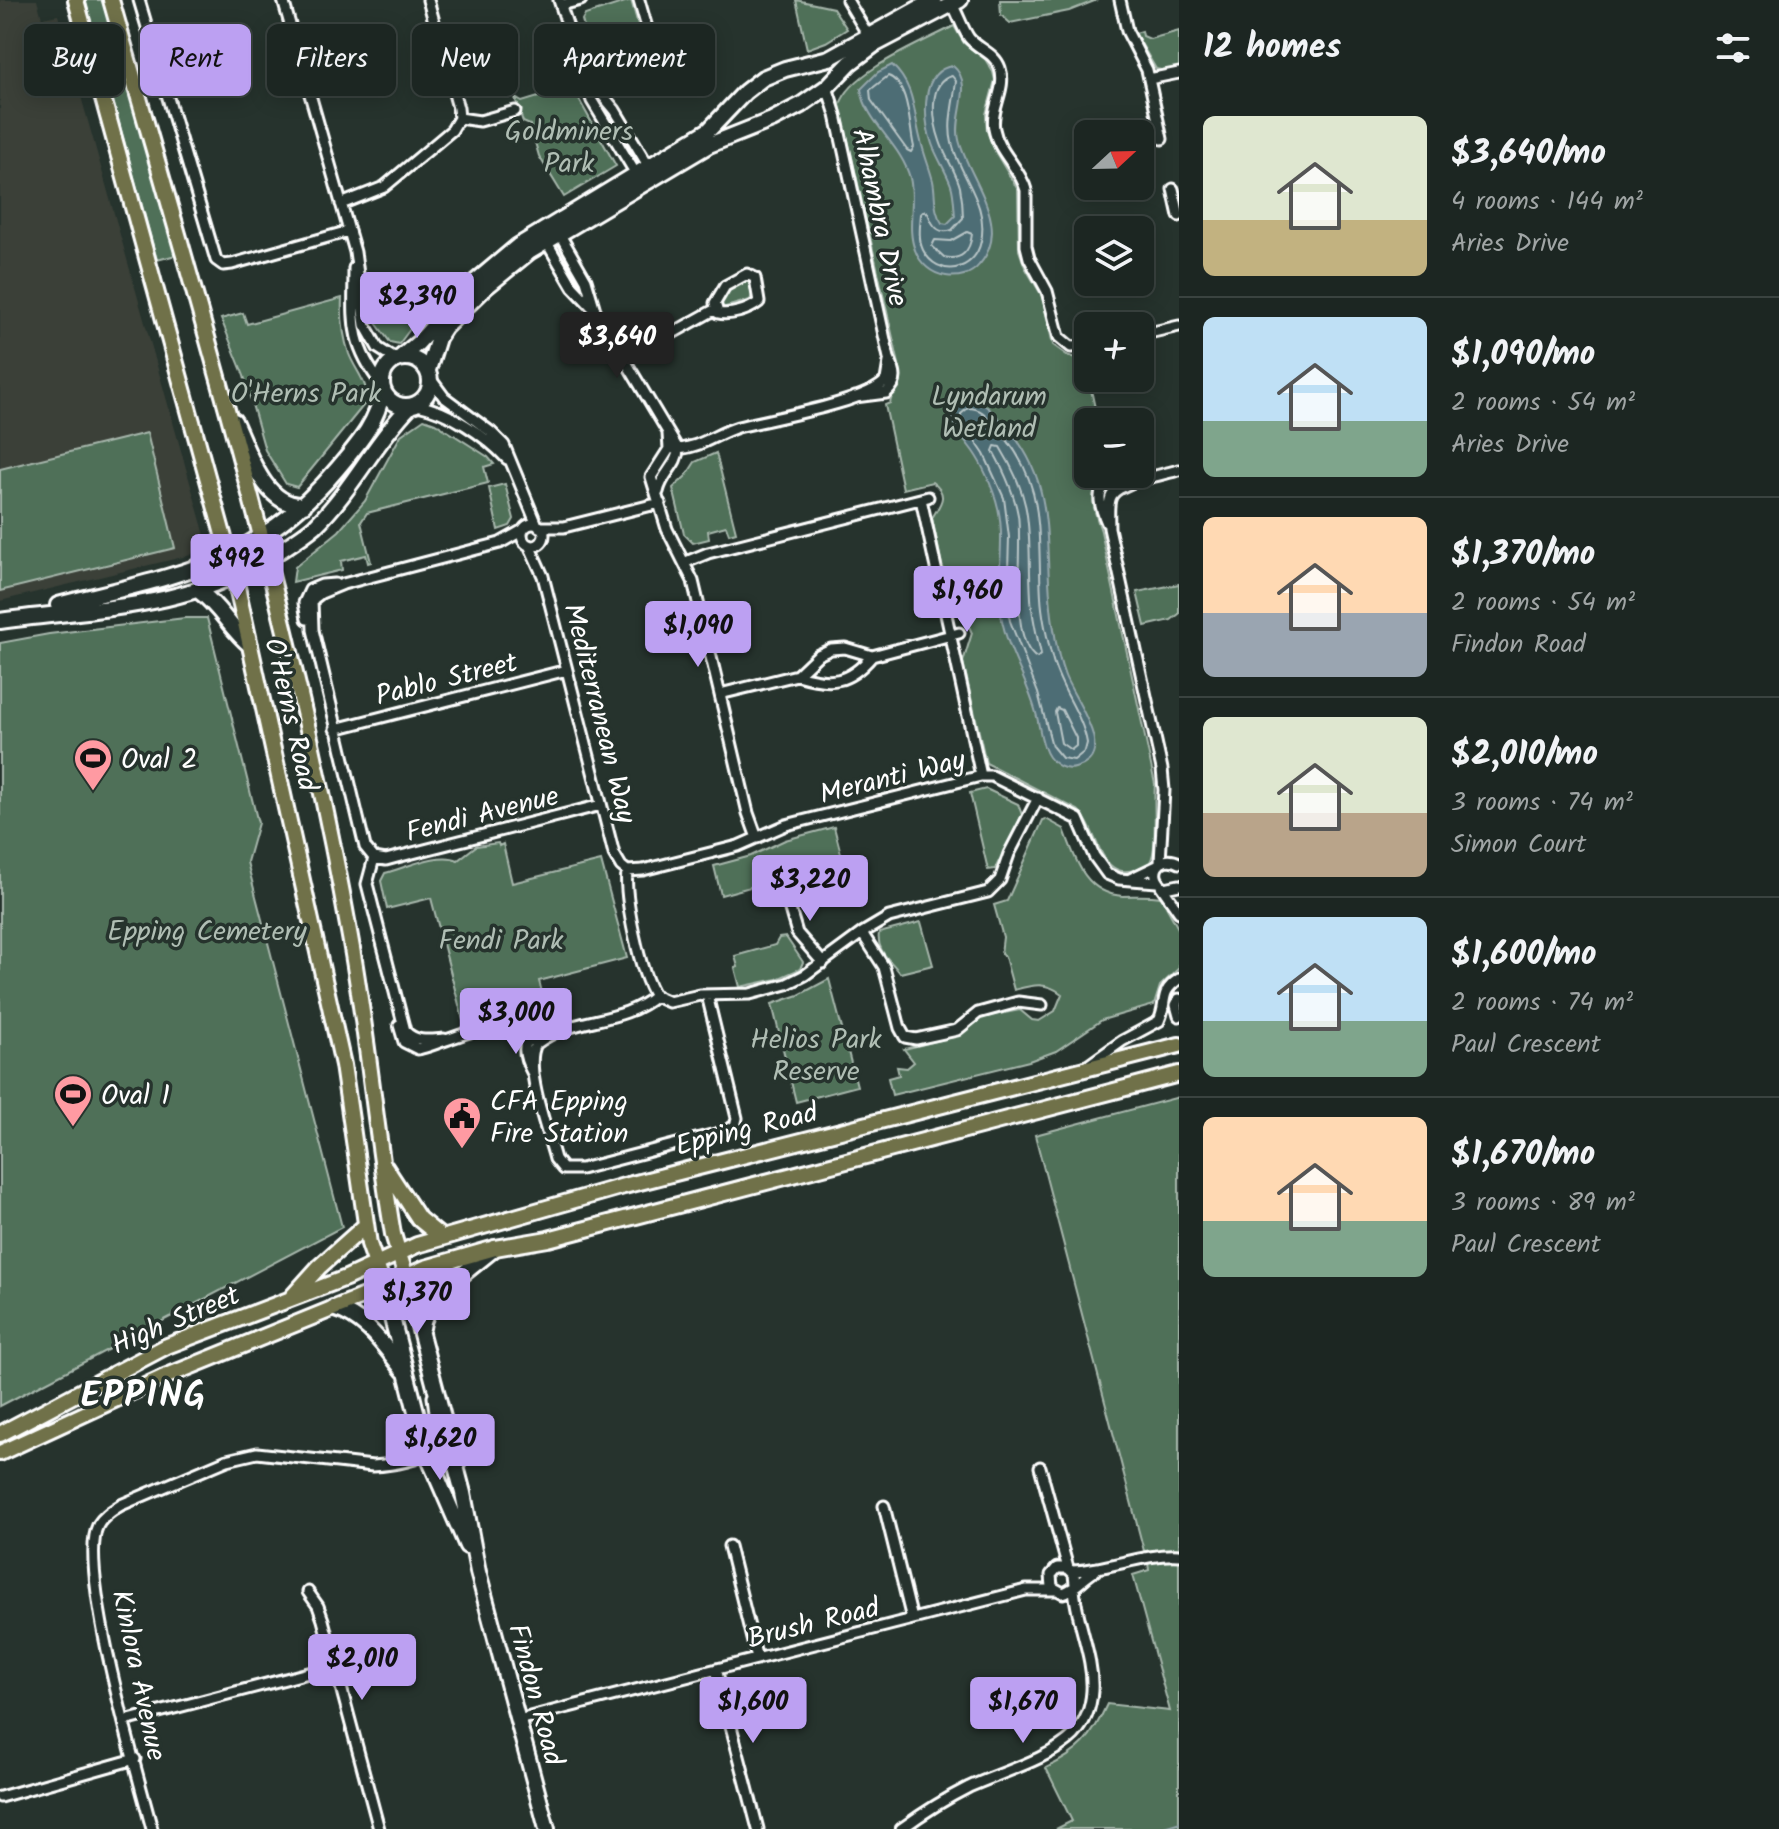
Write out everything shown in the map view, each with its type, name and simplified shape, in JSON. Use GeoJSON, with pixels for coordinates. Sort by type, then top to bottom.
{"type":"FeatureCollection","features":[{"type":"Feature","properties":{"kind":"main road","name":"O'Herns Road"},"geometry":{"type":"LineString","coordinates":[[76,0],[235,578],[343,1065],[366,1225],[384,1287]]}},
{"type":"Feature","properties":{"kind":"main road","name":"O'Herns Road"},"geometry":{"type":"LineString","coordinates":[[111,0],[225,403],[315,765],[350,937],[397,1252],[406,1277]]}},
{"type":"Feature","properties":{"kind":"main road","name":"Epping Road"},"geometry":{"type":"LineString","coordinates":[[375,1262],[441,1237],[624,1186],[1179,1045]]}},
{"type":"Feature","properties":{"kind":"main road","name":"Epping Road"},"geometry":{"type":"LineString","coordinates":[[384,1287],[425,1268],[495,1248],[548,1239],[1179,1074]]}},
{"type":"Feature","properties":{"kind":"main road"},"geometry":{"type":"LineString","coordinates":[[381,1160],[419,1219],[441,1237]]}},
{"type":"Feature","properties":{"kind":"main road"},"geometry":{"type":"LineString","coordinates":[[289,1300],[319,1267],[366,1225]]}},
{"type":"Feature","properties":{"kind":"main road","name":"High Street"},"geometry":{"type":"LineString","coordinates":[[0,1434],[167,1346],[346,1278],[375,1262]]}},
{"type":"Feature","properties":{"kind":"main road","name":"High Street"},"geometry":{"type":"LineString","coordinates":[[0,1453],[151,1382],[384,1287]]}},
{"type":"Feature","properties":{"kind":"street"},"geometry":{"type":"LineString","coordinates":[[139,0],[216,260],[223,265],[232,264],[349,231]]}},
{"type":"Feature","properties":{"kind":"street"},"geometry":{"type":"LineString","coordinates":[[283,0],[355,252],[368,333],[378,348],[398,359],[416,360],[444,397],[504,445],[522,494],[543,532],[541,541]]}},
{"type":"Feature","properties":{"kind":"street"},"geometry":{"type":"LineString","coordinates":[[341,204],[384,187],[452,130],[459,118],[428,0]]}},
{"type":"Feature","properties":{"kind":"street"},"geometry":{"type":"LineString","coordinates":[[566,24],[560,3],[581,0]]}},
{"type":"Feature","properties":{"kind":"street"},"geometry":{"type":"LineString","coordinates":[[639,0],[646,24]]}},
{"type":"Feature","properties":{"kind":"street"},"geometry":{"type":"LineString","coordinates":[[847,0],[871,40]]}},
{"type":"Feature","properties":{"kind":"street"},"geometry":{"type":"LineString","coordinates":[[0,621],[163,579],[229,556],[260,537],[304,505],[364,437],[379,409],[385,370],[418,343],[480,277],[518,246],[550,232],[646,176],[724,137],[787,113],[827,87],[871,40],[934,0]]}},
{"type":"Feature","properties":{"kind":"street"},"geometry":{"type":"LineString","coordinates":[[1120,0],[1127,31],[1149,79],[1162,139]]}},
{"type":"Feature","properties":{"kind":"street"},"geometry":{"type":"LineString","coordinates":[[646,176],[709,130],[745,92],[763,78],[842,53],[954,1],[969,37],[997,61],[1001,70],[1002,80],[994,110],[995,133],[1026,190],[1027,252],[1047,291],[1059,337],[1074,347]]}},
{"type":"Feature","properties":{"kind":"street"},"geometry":{"type":"LineString","coordinates":[[821,61],[827,87]]}},
{"type":"Feature","properties":{"kind":"street"},"geometry":{"type":"LineString","coordinates":[[1149,79],[1179,73]]}},
{"type":"Feature","properties":{"kind":"street","name":"Alhambra Drive"},"geometry":{"type":"LineString","coordinates":[[673,449],[699,446],[736,428],[855,397],[882,386],[888,375],[889,358],[836,115],[827,87]]}},
{"type":"Feature","properties":{"kind":"street"},"geometry":{"type":"LineString","coordinates":[[592,96],[599,114],[646,176]]}},
{"type":"Feature","properties":{"kind":"street"},"geometry":{"type":"LineString","coordinates":[[605,96],[646,176]]}},
{"type":"Feature","properties":{"kind":"street"},"geometry":{"type":"LineString","coordinates":[[459,118],[480,121],[515,111]]}},
{"type":"Feature","properties":{"kind":"street"},"geometry":{"type":"LineString","coordinates":[[1173,189],[1179,216]]}},
{"type":"Feature","properties":{"kind":"street"},"geometry":{"type":"LineString","coordinates":[[0,621],[133,605],[199,591],[235,578],[302,537],[328,512],[388,430],[428,393],[429,374],[438,338],[445,327],[550,232]]}},
{"type":"Feature","properties":{"kind":"street"},"geometry":{"type":"LineString","coordinates":[[550,232],[573,287],[595,310]]}},
{"type":"Feature","properties":{"kind":"street"},"geometry":{"type":"LineString","coordinates":[[550,232],[586,280],[595,310],[668,434],[673,449],[653,472],[652,482],[667,529],[686,562],[701,612],[748,813],[757,838]]}},
{"type":"Feature","properties":{"kind":"street"},"geometry":{"type":"LineString","coordinates":[[355,252],[354,325],[361,350],[393,403],[437,409],[499,451],[515,468]]}},
{"type":"Feature","properties":{"kind":"street"},"geometry":{"type":"LineString","coordinates":[[747,274],[755,278],[760,298],[756,305],[727,314],[718,313],[716,309],[715,303],[725,286],[747,274]]}},
{"type":"Feature","properties":{"kind":"street"},"geometry":{"type":"LineString","coordinates":[[624,360],[716,309]]}},
{"type":"Feature","properties":{"kind":"street"},"geometry":{"type":"LineString","coordinates":[[1154,332],[1179,326]]}},
{"type":"Feature","properties":{"kind":"street"},"geometry":{"type":"LineString","coordinates":[[225,403],[263,480],[283,501],[304,505]]}},
{"type":"Feature","properties":{"kind":"street"},"geometry":{"type":"LineString","coordinates":[[1179,470],[1115,480],[1104,489],[1099,502],[1109,528],[1162,769],[1162,829],[1155,874],[1179,910]]}},
{"type":"Feature","properties":{"kind":"street"},"geometry":{"type":"LineString","coordinates":[[522,494],[523,539],[528,544]]}},
{"type":"Feature","properties":{"kind":"street"},"geometry":{"type":"LineString","coordinates":[[500,543],[535,545],[564,527],[659,498]]}},
{"type":"Feature","properties":{"kind":"street"},"geometry":{"type":"LineString","coordinates":[[686,562],[708,553],[925,498],[981,776]]}},
{"type":"Feature","properties":{"kind":"street"},"geometry":{"type":"LineString","coordinates":[[533,1041],[518,1027],[507,1024],[444,1039],[414,1039],[405,1031],[367,884],[374,858],[365,847],[335,729],[313,630],[311,607],[313,593],[322,585],[343,584],[500,543],[531,525],[564,527]]}},
{"type":"Feature","properties":{"kind":"street","name":"Mediterranean Way"},"geometry":{"type":"LineString","coordinates":[[541,541],[543,576]]}},
{"type":"Feature","properties":{"kind":"street","name":"Mediterranean Way"},"geometry":{"type":"LineString","coordinates":[[528,544],[543,576],[614,854],[627,871],[627,898],[647,979],[655,996]]}},
{"type":"Feature","properties":{"kind":"street"},"geometry":{"type":"LineString","coordinates":[[199,591],[216,604],[235,633],[250,645]]}},
{"type":"Feature","properties":{"kind":"street"},"geometry":{"type":"LineString","coordinates":[[720,694],[797,675],[826,682],[840,681],[853,675],[872,656],[954,634]]}},
{"type":"Feature","properties":{"kind":"street"},"geometry":{"type":"LineString","coordinates":[[797,675],[818,655],[831,649],[845,648],[872,656]]}},
{"type":"Feature","properties":{"kind":"street","name":"Pablo Street"},"geometry":{"type":"LineString","coordinates":[[335,729],[567,670]]}},
{"type":"Feature","properties":{"kind":"street","name":"Meranti Way"},"geometry":{"type":"LineString","coordinates":[[627,871],[643,870],[738,846],[786,825],[981,776],[1001,779],[1078,819],[1094,856],[1107,874],[1170,889],[1179,885]]}},
{"type":"Feature","properties":{"kind":"street"},"geometry":{"type":"LineString","coordinates":[[707,995],[737,1118],[735,1126],[566,1171],[559,1166],[534,1076],[524,1054],[524,1046],[543,1030],[566,1028],[634,1011],[655,996],[669,1002],[707,995],[764,991],[796,980],[862,933],[899,913],[993,889],[1038,798]]}},
{"type":"Feature","properties":{"kind":"street","name":"Fendi Avenue"},"geometry":{"type":"LineString","coordinates":[[374,858],[397,857],[601,805]]}},
{"type":"Feature","properties":{"kind":"street"},"geometry":{"type":"LineString","coordinates":[[1162,829],[1178,862]]}},
{"type":"Feature","properties":{"kind":"street"},"geometry":{"type":"LineString","coordinates":[[1130,879],[1168,859],[1178,862]]}},
{"type":"Feature","properties":{"kind":"street"},"geometry":{"type":"LineString","coordinates":[[1179,885],[1179,910]]}},
{"type":"Feature","properties":{"kind":"street"},"geometry":{"type":"LineString","coordinates":[[784,889],[797,933],[823,963]]}},
{"type":"Feature","properties":{"kind":"street"},"geometry":{"type":"LineString","coordinates":[[862,933],[884,967],[905,1037],[916,1039],[957,1030],[978,1013],[1018,1002],[1042,1005]]}},
{"type":"Feature","properties":{"kind":"street"},"geometry":{"type":"LineString","coordinates":[[1084,1069],[1122,1041],[1159,1021],[1163,996],[1179,979]]}},
{"type":"Feature","properties":{"kind":"street"},"geometry":{"type":"LineString","coordinates":[[1179,999],[1176,1005],[1179,1016]]}},
{"type":"Feature","properties":{"kind":"street"},"geometry":{"type":"LineString","coordinates":[[421,1332],[424,1314],[437,1297],[495,1248]]}},
{"type":"Feature","properties":{"kind":"street","name":"Findon Road"},"geometry":{"type":"LineString","coordinates":[[406,1277],[463,1493],[478,1572],[547,1829]]}},
{"type":"Feature","properties":{"kind":"street","name":"Findon Road"},"geometry":{"type":"LineString","coordinates":[[384,1287],[427,1454],[478,1572]]}},
{"type":"Feature","properties":{"kind":"street"},"geometry":{"type":"LineString","coordinates":[[333,1308],[349,1312],[363,1323],[407,1375]]}},
{"type":"Feature","properties":{"kind":"street"},"geometry":{"type":"LineString","coordinates":[[427,1454],[438,1448],[439,1442],[434,1384]]}},
{"type":"Feature","properties":{"kind":"street","name":"Kinlora Avenue"},"geometry":{"type":"LineString","coordinates":[[152,1829],[107,1655],[94,1548],[97,1527],[107,1514],[134,1500],[241,1456],[279,1453],[373,1466],[427,1454]]}},
{"type":"Feature","properties":{"kind":"street"},"geometry":{"type":"LineString","coordinates":[[1040,1467],[1059,1541],[1062,1571],[1051,1583],[1078,1619]]}},
{"type":"Feature","properties":{"kind":"street"},"geometry":{"type":"LineString","coordinates":[[884,1506],[912,1619]]}},
{"type":"Feature","properties":{"kind":"street"},"geometry":{"type":"LineString","coordinates":[[729,1546],[757,1659]]}},
{"type":"Feature","properties":{"kind":"street","name":"Brush Road"},"geometry":{"type":"LineString","coordinates":[[518,1720],[1026,1590],[1062,1571],[1098,1570],[1153,1556],[1179,1555]]}},
{"type":"Feature","properties":{"kind":"street","name":"Brush Road"},"geometry":{"type":"LineString","coordinates":[[1074,1586],[1098,1570]]}},
{"type":"Feature","properties":{"kind":"street"},"geometry":{"type":"LineString","coordinates":[[901,1829],[946,1799],[1057,1748],[1074,1735],[1087,1714],[1092,1687],[1078,1619],[1074,1586],[1076,1577],[1062,1571]]}},
{"type":"Feature","properties":{"kind":"street"},"geometry":{"type":"LineString","coordinates":[[1057,1591],[1067,1593],[1074,1586]]}},
{"type":"Feature","properties":{"kind":"street","name":"Brush Road"},"geometry":{"type":"LineString","coordinates":[[1026,1590],[1057,1591]]}},
{"type":"Feature","properties":{"kind":"street"},"geometry":{"type":"LineString","coordinates":[[308,1592],[318,1606],[379,1829]]}},
{"type":"Feature","properties":{"kind":"street"},"geometry":{"type":"LineString","coordinates":[[125,1721],[335,1666]]}},
{"type":"Feature","properties":{"kind":"street"},"geometry":{"type":"LineString","coordinates":[[716,1669],[758,1829]]}},
{"type":"Feature","properties":{"kind":"street"},"geometry":{"type":"LineString","coordinates":[[0,1797],[135,1759]]}},
{"type":"Feature","properties":{"kind":"street"},"geometry":{"type":"LineString","coordinates":[[0,1790],[61,1778]]}},
{"type":"Feature","properties":{"kind":"shaded area"},"geometry":{"type":"Polygon","coordinates":[[[0,0],[37,0],[42,18],[58,15],[61,24],[24,24],[24,96],[81,96],[206,539],[191,555],[0,601],[0,0]]]}},
{"type":"Feature","properties":{"kind":"green space"},"geometry":{"type":"Polygon","coordinates":[[[85,0],[108,0],[115,24],[92,24],[85,0]]]}},
{"type":"Feature","properties":{"kind":"green space"},"geometry":{"type":"Polygon","coordinates":[[[631,0],[638,24],[583,24],[585,15],[631,0]]]}},
{"type":"Feature","properties":{"kind":"green space"},"geometry":{"type":"Polygon","coordinates":[[[796,0],[833,8],[847,29],[807,49],[796,0]]]}},
{"type":"Feature","properties":{"kind":"green space"},"geometry":{"type":"Polygon","coordinates":[[[1000,0],[1097,0],[1069,11],[1010,23],[1001,15],[1000,0]]]}},
{"type":"Feature","properties":{"kind":"green space","name":"Lyndarum Wetland"},"geometry":{"type":"Polygon","coordinates":[[[954,26],[964,43],[985,59],[993,72],[995,80],[986,114],[987,131],[1018,190],[1019,250],[1042,296],[1053,345],[1074,358],[1074,392],[1092,392],[1095,408],[1074,408],[1074,488],[1097,488],[1094,508],[1155,784],[1152,856],[1150,862],[1133,870],[1120,871],[1111,866],[1078,810],[986,763],[963,662],[972,633],[967,622],[951,607],[932,518],[940,504],[941,491],[932,482],[903,489],[885,405],[890,403],[901,373],[840,105],[858,81],[907,49],[954,26]]]}},
{"type":"Feature","properties":{"kind":"green space"},"geometry":{"type":"Polygon","coordinates":[[[1142,31],[1143,36],[1150,39],[1179,31],[1179,68],[1156,69],[1135,33],[1142,31]]]}},
{"type":"Feature","properties":{"kind":"green space"},"geometry":{"type":"Polygon","coordinates":[[[124,56],[159,180],[162,209],[176,255],[157,260],[112,96],[124,96],[124,56]]]}},
{"type":"Feature","properties":{"kind":"green space","name":"Goldminers Park"},"geometry":{"type":"Polygon","coordinates":[[[542,96],[577,96],[616,166],[564,197],[539,156],[530,125],[523,122],[515,98],[522,102],[542,96]]]}},
{"type":"Feature","properties":{"kind":"green space"},"geometry":{"type":"Polygon","coordinates":[[[743,280],[750,283],[753,294],[750,300],[722,308],[720,304],[725,291],[743,280]]]}},
{"type":"Feature","properties":{"kind":"green space"},"geometry":{"type":"Polygon","coordinates":[[[382,284],[419,317],[399,344],[390,342],[376,323],[373,286],[382,284]]]}},
{"type":"Feature","properties":{"kind":"green space","name":"O'Herns Park"},"geometry":{"type":"Polygon","coordinates":[[[342,298],[345,340],[366,389],[367,401],[297,487],[286,484],[265,450],[244,376],[221,319],[243,313],[247,324],[342,298]]]}},
{"type":"Feature","properties":{"kind":"green space"},"geometry":{"type":"Polygon","coordinates":[[[424,419],[488,457],[494,464],[484,467],[488,483],[367,513],[361,522],[371,562],[368,563],[366,555],[341,561],[342,570],[293,582],[295,567],[339,531],[365,501],[401,435],[424,419]]]}},
{"type":"Feature","properties":{"kind":"green space"},"geometry":{"type":"Polygon","coordinates":[[[147,433],[175,548],[0,591],[0,469],[147,433]]]}},
{"type":"Feature","properties":{"kind":"green space"},"geometry":{"type":"Polygon","coordinates":[[[716,453],[736,532],[729,534],[726,526],[708,531],[709,539],[693,543],[684,534],[673,488],[695,462],[716,453]]]}},
{"type":"Feature","properties":{"kind":"green space"},"geometry":{"type":"Polygon","coordinates":[[[505,484],[514,519],[510,526],[498,530],[489,488],[505,484]]]}},
{"type":"Feature","properties":{"kind":"green space"},"geometry":{"type":"Polygon","coordinates":[[[1179,584],[1179,614],[1171,620],[1145,626],[1137,592],[1179,584]]]}},
{"type":"Feature","properties":{"kind":"green space","name":"Epping Cemetery"},"geometry":{"type":"Polygon","coordinates":[[[185,618],[207,618],[258,823],[247,862],[342,1227],[0,1406],[0,643],[185,618]]]}},
{"type":"Feature","properties":{"kind":"green space"},"geometry":{"type":"Polygon","coordinates":[[[986,789],[1018,804],[1022,815],[995,869],[988,870],[970,793],[986,789]]]}},
{"type":"Feature","properties":{"kind":"green space"},"geometry":{"type":"Polygon","coordinates":[[[1046,819],[1064,829],[1077,863],[1099,889],[1123,896],[1161,897],[1179,930],[1179,968],[1160,986],[1154,1005],[1102,1020],[1056,1051],[1029,1061],[892,1095],[888,1078],[899,1075],[897,1067],[907,1068],[914,1062],[904,1049],[957,1036],[983,1017],[1020,1010],[1032,1020],[1039,1021],[1055,1011],[1062,994],[1056,990],[1039,985],[1014,990],[1005,957],[1001,954],[1003,937],[994,905],[1007,901],[1046,819]]]}},
{"type":"Feature","properties":{"kind":"green space"},"geometry":{"type":"Polygon","coordinates":[[[834,827],[844,865],[802,876],[797,885],[773,891],[761,884],[721,895],[714,866],[751,856],[785,840],[834,827]]]}},
{"type":"Feature","properties":{"kind":"green space","name":"Fendi Park"},"geometry":{"type":"Polygon","coordinates":[[[498,843],[499,846],[503,844],[512,883],[601,861],[627,958],[539,981],[549,1019],[533,1019],[504,1010],[463,1020],[431,898],[387,909],[381,881],[385,873],[432,859],[458,860],[476,846],[498,843]]]}},
{"type":"Feature","properties":{"kind":"green space"},"geometry":{"type":"Polygon","coordinates":[[[921,922],[933,965],[900,973],[882,951],[879,933],[921,922]]]}},
{"type":"Feature","properties":{"kind":"green space"},"geometry":{"type":"Polygon","coordinates":[[[786,937],[803,962],[800,969],[777,979],[740,987],[735,956],[775,945],[779,938],[786,937]]]}},
{"type":"Feature","properties":{"kind":"green space","name":"Helios Park Reserve"},"geometry":{"type":"Polygon","coordinates":[[[829,979],[857,1086],[796,1102],[772,1004],[799,995],[829,979]]]}},
{"type":"Feature","properties":{"kind":"green space"},"geometry":{"type":"Polygon","coordinates":[[[1179,1097],[1179,1548],[1144,1551],[1035,1135],[1179,1097]]]}},
{"type":"Feature","properties":{"kind":"green space"},"geometry":{"type":"Polygon","coordinates":[[[1179,1561],[1179,1829],[1056,1829],[1072,1821],[1046,1768],[1084,1743],[1107,1704],[1170,1711],[1133,1575],[1149,1570],[1148,1563],[1179,1561]]]}},
{"type":"Feature","properties":{"kind":"water"},"geometry":{"type":"Polygon","coordinates":[[[892,65],[910,93],[933,181],[937,213],[942,223],[947,224],[955,216],[953,192],[934,149],[926,109],[929,86],[935,76],[942,69],[953,66],[959,73],[963,91],[959,140],[986,202],[992,234],[989,250],[979,265],[964,275],[951,277],[931,271],[917,255],[912,242],[912,196],[906,166],[870,112],[861,89],[878,72],[892,65]]]}},
{"type":"Feature","properties":{"kind":"water"},"geometry":{"type":"Polygon","coordinates":[[[964,400],[982,404],[1003,423],[1022,447],[1042,496],[1050,601],[1058,652],[1065,676],[1084,712],[1094,740],[1094,752],[1088,762],[1075,768],[1060,767],[1046,753],[1033,703],[1006,636],[1000,608],[1001,540],[996,500],[985,472],[953,421],[953,412],[964,400]]]}},
{"type":"Feature","properties":{"kind":"waterway"},"geometry":{"type":"LineString","coordinates":[[1159,1829],[1179,1823]]}},
{"type":"Feature","properties":{"kind":"place","name":"Oval 2"},"geometry":{"type":"Point","coordinates":[93,792]}},
{"type":"Feature","properties":{"kind":"place","name":"Oval 1"},"geometry":{"type":"Point","coordinates":[73,1128]}},
{"type":"Feature","properties":{"kind":"place","name":"CFA Epping Fire Station"},"geometry":{"type":"Point","coordinates":[462,1150]}},
{"type":"Feature","properties":{"kind":"district","name":"EPPING"},"geometry":{"type":"Point","coordinates":[144,1393]}}]}
